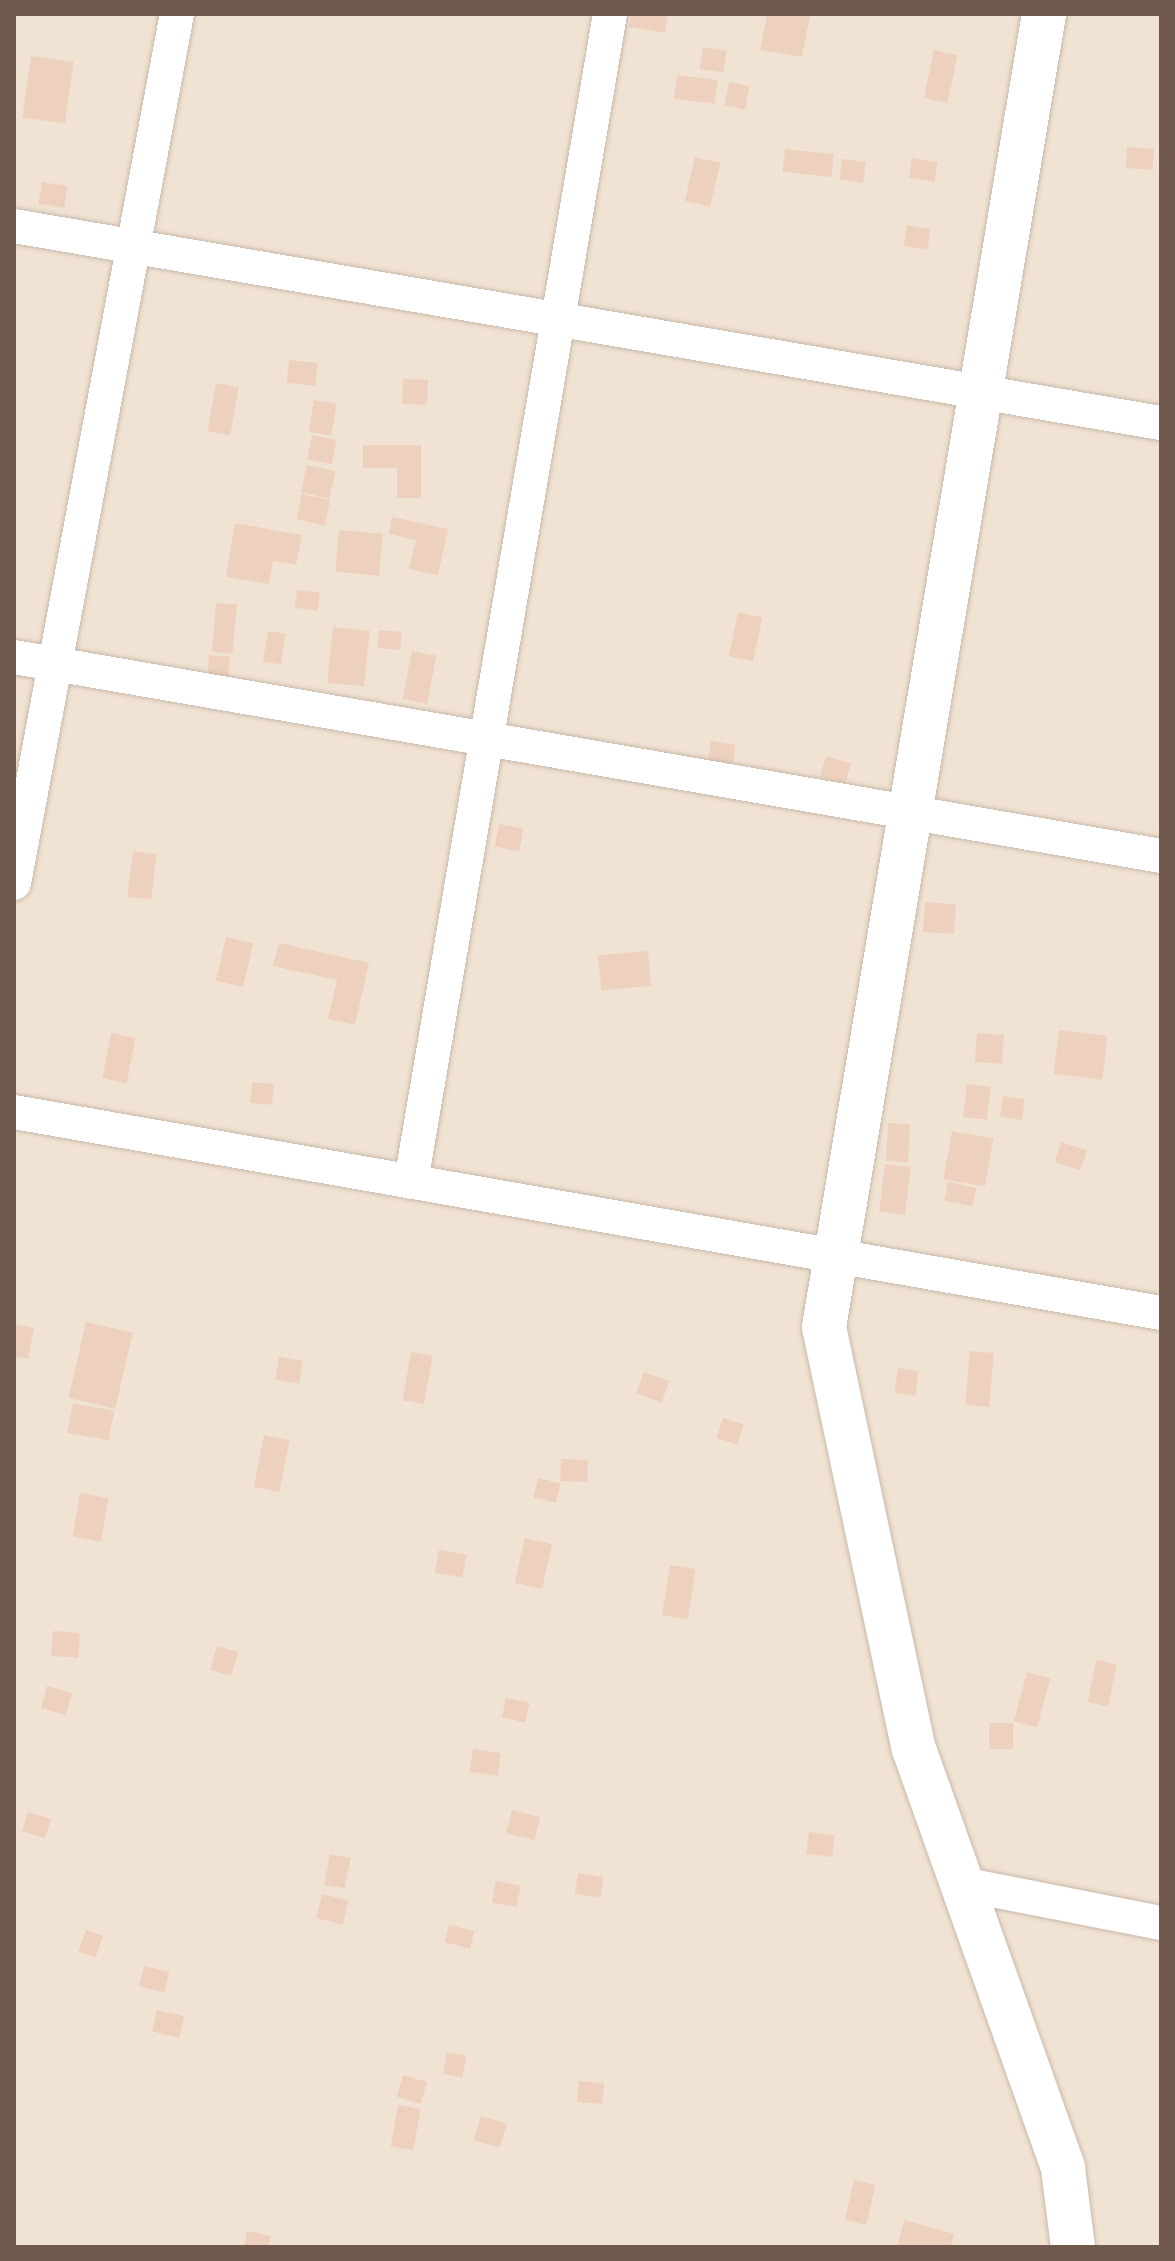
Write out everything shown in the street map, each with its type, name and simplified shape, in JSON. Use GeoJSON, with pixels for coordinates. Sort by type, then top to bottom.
{"type":"FeatureCollection","features":[{"type":"Feature","properties":{"kind":"street"},"geometry":{"type":"LineString","coordinates":[[14,883],[177,14]]}},
{"type":"Feature","properties":{"kind":"street"},"geometry":{"type":"LineString","coordinates":[[411,1182],[610,14]]}},
{"type":"Feature","properties":{"kind":"street"},"geometry":{"type":"LineString","coordinates":[[1044,14],[824,1327],[914,1749],[1063,2168],[1073,2247]]}},
{"type":"Feature","properties":{"kind":"street"},"geometry":{"type":"LineString","coordinates":[[14,226],[1161,423]]}},
{"type":"Feature","properties":{"kind":"street"},"geometry":{"type":"LineString","coordinates":[[14,657],[1161,856]]}},
{"type":"Feature","properties":{"kind":"street"},"geometry":{"type":"LineString","coordinates":[[14,1112],[1161,1313]]}},
{"type":"Feature","properties":{"kind":"street"},"geometry":{"type":"LineString","coordinates":[[962,1884],[1161,1923]]}},
{"type":"Feature","properties":{"kind":"shaded area"},"geometry":{"type":"Polygon","coordinates":[[[14,14],[1161,14],[1161,2247],[14,2247],[14,14]]]}},
{"type":"Feature","properties":{"kind":"building"},"geometry":{"type":"Polygon","coordinates":[[[632,14],[668,14],[665,33],[629,27],[632,14]]]}},
{"type":"Feature","properties":{"kind":"building"},"geometry":{"type":"Polygon","coordinates":[[[767,14],[810,15],[802,57],[760,50],[767,14]]]}},
{"type":"Feature","properties":{"kind":"building"},"geometry":{"type":"Polygon","coordinates":[[[703,47],[727,51],[723,72],[700,69],[703,47]]]}},
{"type":"Feature","properties":{"kind":"building"},"geometry":{"type":"Polygon","coordinates":[[[934,50],[957,55],[947,103],[924,98],[934,50]]]}},
{"type":"Feature","properties":{"kind":"building"},"geometry":{"type":"Polygon","coordinates":[[[31,56],[74,62],[65,123],[22,117],[31,56]]]}},
{"type":"Feature","properties":{"kind":"building"},"geometry":{"type":"Polygon","coordinates":[[[677,75],[718,80],[715,104],[674,99],[677,75]]]}},
{"type":"Feature","properties":{"kind":"building"},"geometry":{"type":"Polygon","coordinates":[[[729,82],[750,86],[745,110],[724,106],[729,82]]]}},
{"type":"Feature","properties":{"kind":"building"},"geometry":{"type":"Polygon","coordinates":[[[1127,147],[1154,149],[1152,170],[1126,168],[1127,147]]]}},
{"type":"Feature","properties":{"kind":"building"},"geometry":{"type":"Polygon","coordinates":[[[785,149],[834,154],[831,177],[783,172],[785,149]]]}},
{"type":"Feature","properties":{"kind":"building"},"geometry":{"type":"Polygon","coordinates":[[[695,157],[720,163],[710,207],[685,201],[695,157]]]}},
{"type":"Feature","properties":{"kind":"building"},"geometry":{"type":"Polygon","coordinates":[[[912,158],[938,162],[935,182],[909,178],[912,158]]]}},
{"type":"Feature","properties":{"kind":"building"},"geometry":{"type":"Polygon","coordinates":[[[842,159],[866,162],[863,183],[839,180],[842,159]]]}},
{"type":"Feature","properties":{"kind":"building"},"geometry":{"type":"Polygon","coordinates":[[[42,182],[68,186],[64,208],[39,204],[42,182]]]}},
{"type":"Feature","properties":{"kind":"building"},"geometry":{"type":"Polygon","coordinates":[[[907,225],[931,229],[927,249],[904,246],[907,225]]]}},
{"type":"Feature","properties":{"kind":"building"},"geometry":{"type":"Polygon","coordinates":[[[289,360],[318,363],[315,386],[287,383],[289,360]]]}},
{"type":"Feature","properties":{"kind":"building"},"geometry":{"type":"Polygon","coordinates":[[[403,379],[428,380],[427,405],[402,404],[403,379]]]}},
{"type":"Feature","properties":{"kind":"building"},"geometry":{"type":"Polygon","coordinates":[[[216,383],[239,387],[230,435],[207,431],[216,383]]]}},
{"type":"Feature","properties":{"kind":"building"},"geometry":{"type":"Polygon","coordinates":[[[314,400],[337,404],[331,436],[308,432],[314,400]]]}},
{"type":"Feature","properties":{"kind":"building"},"geometry":{"type":"Polygon","coordinates":[[[312,435],[337,440],[332,464],[307,460],[312,435]]]}},
{"type":"Feature","properties":{"kind":"building"},"geometry":{"type":"Polygon","coordinates":[[[363,445],[421,445],[421,498],[397,498],[397,468],[363,468],[363,445]]]}},
{"type":"Feature","properties":{"kind":"building"},"geometry":{"type":"Polygon","coordinates":[[[307,465],[335,471],[330,498],[301,492],[307,465]]]}},
{"type":"Feature","properties":{"kind":"building"},"geometry":{"type":"Polygon","coordinates":[[[302,494],[330,500],[325,525],[297,519],[302,494]]]}},
{"type":"Feature","properties":{"kind":"building"},"geometry":{"type":"Polygon","coordinates":[[[392,517],[448,529],[438,575],[409,569],[416,540],[389,534],[392,517]]]}},
{"type":"Feature","properties":{"kind":"building"},"geometry":{"type":"Polygon","coordinates":[[[235,523],[302,535],[296,565],[273,561],[269,584],[226,577],[235,523]]]}},
{"type":"Feature","properties":{"kind":"building"},"geometry":{"type":"Polygon","coordinates":[[[339,530],[383,534],[379,576],[335,572],[339,530]]]}},
{"type":"Feature","properties":{"kind":"building"},"geometry":{"type":"Polygon","coordinates":[[[297,590],[320,593],[318,611],[295,608],[297,590]]]}},
{"type":"Feature","properties":{"kind":"building"},"geometry":{"type":"Polygon","coordinates":[[[216,603],[237,605],[233,654],[212,652],[216,603]]]}},
{"type":"Feature","properties":{"kind":"building"},"geometry":{"type":"Polygon","coordinates":[[[738,612],[762,617],[753,661],[729,656],[738,612]]]}},
{"type":"Feature","properties":{"kind":"building"},"geometry":{"type":"Polygon","coordinates":[[[333,627],[370,631],[364,687],[327,683],[333,627]]]}},
{"type":"Feature","properties":{"kind":"building"},"geometry":{"type":"Polygon","coordinates":[[[379,630],[402,632],[400,650],[377,648],[379,630]]]}},
{"type":"Feature","properties":{"kind":"building"},"geometry":{"type":"Polygon","coordinates":[[[268,631],[286,634],[281,664],[263,662],[268,631]]]}},
{"type":"Feature","properties":{"kind":"building"},"geometry":{"type":"Polygon","coordinates":[[[412,651],[437,656],[427,704],[403,699],[412,651]]]}},
{"type":"Feature","properties":{"kind":"building"},"geometry":{"type":"Polygon","coordinates":[[[209,655],[230,657],[228,678],[207,676],[209,655]]]}},
{"type":"Feature","properties":{"kind":"building"},"geometry":{"type":"Polygon","coordinates":[[[711,741],[736,745],[733,765],[708,761],[711,741]]]}},
{"type":"Feature","properties":{"kind":"building"},"geometry":{"type":"Polygon","coordinates":[[[826,756],[851,763],[845,783],[820,776],[826,756]]]}},
{"type":"Feature","properties":{"kind":"building"},"geometry":{"type":"Polygon","coordinates":[[[499,824],[524,829],[519,851],[495,847],[499,824]]]}},
{"type":"Feature","properties":{"kind":"building"},"geometry":{"type":"Polygon","coordinates":[[[133,851],[157,854],[151,900],[127,897],[133,851]]]}},
{"type":"Feature","properties":{"kind":"building"},"geometry":{"type":"Polygon","coordinates":[[[925,902],[956,904],[954,934],[923,932],[925,902]]]}},
{"type":"Feature","properties":{"kind":"building"},"geometry":{"type":"Polygon","coordinates":[[[226,937],[253,943],[243,987],[216,981],[226,937]]]}},
{"type":"Feature","properties":{"kind":"building"},"geometry":{"type":"Polygon","coordinates":[[[279,943],[369,963],[355,1025],[328,1019],[337,980],[273,966],[279,943]]]}},
{"type":"Feature","properties":{"kind":"building"},"geometry":{"type":"Polygon","coordinates":[[[648,951],[651,986],[601,990],[598,955],[648,951]]]}},
{"type":"Feature","properties":{"kind":"building"},"geometry":{"type":"Polygon","coordinates":[[[1059,1030],[1108,1036],[1102,1080],[1054,1074],[1059,1030]]]}},
{"type":"Feature","properties":{"kind":"building"},"geometry":{"type":"Polygon","coordinates":[[[111,1033],[136,1038],[127,1083],[102,1078],[111,1033]]]}},
{"type":"Feature","properties":{"kind":"building"},"geometry":{"type":"Polygon","coordinates":[[[977,1033],[1004,1035],[1002,1064],[975,1062],[977,1033]]]}},
{"type":"Feature","properties":{"kind":"building"},"geometry":{"type":"Polygon","coordinates":[[[252,1082],[274,1084],[272,1105],[250,1103],[252,1082]]]}},
{"type":"Feature","properties":{"kind":"building"},"geometry":{"type":"Polygon","coordinates":[[[967,1084],[991,1087],[987,1120],[963,1117],[967,1084]]]}},
{"type":"Feature","properties":{"kind":"building"},"geometry":{"type":"Polygon","coordinates":[[[1003,1096],[1025,1099],[1022,1120],[1000,1117],[1003,1096]]]}},
{"type":"Feature","properties":{"kind":"building"},"geometry":{"type":"Polygon","coordinates":[[[888,1123],[910,1124],[908,1162],[886,1161],[888,1123]]]}},
{"type":"Feature","properties":{"kind":"building"},"geometry":{"type":"Polygon","coordinates":[[[952,1131],[993,1138],[985,1187],[943,1179],[952,1131]]]}},
{"type":"Feature","properties":{"kind":"building"},"geometry":{"type":"Polygon","coordinates":[[[1061,1142],[1087,1150],[1081,1170],[1055,1162],[1061,1142]]]}},
{"type":"Feature","properties":{"kind":"building"},"geometry":{"type":"Polygon","coordinates":[[[885,1164],[911,1167],[905,1215],[879,1212],[885,1164]]]}},
{"type":"Feature","properties":{"kind":"building"},"geometry":{"type":"Polygon","coordinates":[[[948,1182],[976,1188],[972,1207],[944,1201],[948,1182]]]}},
{"type":"Feature","properties":{"kind":"building"},"geometry":{"type":"Polygon","coordinates":[[[86,1322],[133,1333],[115,1409],[68,1398],[86,1322]]]}},
{"type":"Feature","properties":{"kind":"building"},"geometry":{"type":"Polygon","coordinates":[[[14,1324],[34,1328],[28,1359],[14,1357],[14,1324]]]}},
{"type":"Feature","properties":{"kind":"building"},"geometry":{"type":"Polygon","coordinates":[[[970,1351],[994,1353],[989,1407],[965,1405],[970,1351]]]}},
{"type":"Feature","properties":{"kind":"building"},"geometry":{"type":"Polygon","coordinates":[[[411,1352],[433,1356],[424,1404],[402,1400],[411,1352]]]}},
{"type":"Feature","properties":{"kind":"building"},"geometry":{"type":"Polygon","coordinates":[[[279,1357],[303,1361],[299,1383],[275,1380],[279,1357]]]}},
{"type":"Feature","properties":{"kind":"building"},"geometry":{"type":"Polygon","coordinates":[[[898,1368],[919,1371],[915,1396],[895,1393],[898,1368]]]}},
{"type":"Feature","properties":{"kind":"building"},"geometry":{"type":"Polygon","coordinates":[[[644,1372],[669,1381],[662,1403],[636,1394],[644,1372]]]}},
{"type":"Feature","properties":{"kind":"building"},"geometry":{"type":"Polygon","coordinates":[[[73,1403],[114,1411],[109,1440],[67,1432],[73,1403]]]}},
{"type":"Feature","properties":{"kind":"building"},"geometry":{"type":"Polygon","coordinates":[[[723,1418],[744,1425],[737,1445],[717,1438],[723,1418]]]}},
{"type":"Feature","properties":{"kind":"building"},"geometry":{"type":"Polygon","coordinates":[[[264,1435],[290,1440],[279,1492],[254,1487],[264,1435]]]}},
{"type":"Feature","properties":{"kind":"building"},"geometry":{"type":"Polygon","coordinates":[[[561,1459],[588,1460],[587,1482],[560,1481],[561,1459]]]}},
{"type":"Feature","properties":{"kind":"building"},"geometry":{"type":"Polygon","coordinates":[[[538,1478],[560,1483],[556,1503],[534,1497],[538,1478]]]}},
{"type":"Feature","properties":{"kind":"building"},"geometry":{"type":"Polygon","coordinates":[[[80,1493],[109,1498],[101,1541],[72,1536],[80,1493]]]}},
{"type":"Feature","properties":{"kind":"building"},"geometry":{"type":"Polygon","coordinates":[[[525,1538],[552,1544],[542,1589],[515,1583],[525,1538]]]}},
{"type":"Feature","properties":{"kind":"building"},"geometry":{"type":"Polygon","coordinates":[[[439,1550],[467,1555],[463,1578],[435,1573],[439,1550]]]}},
{"type":"Feature","properties":{"kind":"building"},"geometry":{"type":"Polygon","coordinates":[[[670,1565],[696,1569],[688,1619],[662,1615],[670,1565]]]}},
{"type":"Feature","properties":{"kind":"building"},"geometry":{"type":"Polygon","coordinates":[[[53,1631],[80,1633],[78,1658],[51,1656],[53,1631]]]}},
{"type":"Feature","properties":{"kind":"building"},"geometry":{"type":"Polygon","coordinates":[[[217,1646],[238,1652],[231,1676],[210,1670],[217,1646]]]}},
{"type":"Feature","properties":{"kind":"building"},"geometry":{"type":"Polygon","coordinates":[[[1096,1660],[1117,1664],[1108,1706],[1088,1702],[1096,1660]]]}},
{"type":"Feature","properties":{"kind":"building"},"geometry":{"type":"Polygon","coordinates":[[[1027,1672],[1050,1678],[1037,1727],[1014,1721],[1027,1672]]]}},
{"type":"Feature","properties":{"kind":"building"},"geometry":{"type":"Polygon","coordinates":[[[47,1686],[72,1693],[66,1715],[41,1708],[47,1686]]]}},
{"type":"Feature","properties":{"kind":"building"},"geometry":{"type":"Polygon","coordinates":[[[506,1698],[529,1703],[525,1723],[502,1718],[506,1698]]]}},
{"type":"Feature","properties":{"kind":"building"},"geometry":{"type":"Polygon","coordinates":[[[989,1723],[1013,1723],[1013,1749],[989,1749],[989,1723]]]}},
{"type":"Feature","properties":{"kind":"building"},"geometry":{"type":"Polygon","coordinates":[[[473,1749],[501,1753],[498,1776],[470,1772],[473,1749]]]}},
{"type":"Feature","properties":{"kind":"building"},"geometry":{"type":"Polygon","coordinates":[[[512,1810],[540,1817],[534,1840],[506,1833],[512,1810]]]}},
{"type":"Feature","properties":{"kind":"building"},"geometry":{"type":"Polygon","coordinates":[[[28,1812],[51,1819],[45,1838],[22,1831],[28,1812]]]}},
{"type":"Feature","properties":{"kind":"building"},"geometry":{"type":"Polygon","coordinates":[[[809,1832],[835,1835],[832,1857],[806,1854],[809,1832]]]}},
{"type":"Feature","properties":{"kind":"building"},"geometry":{"type":"Polygon","coordinates":[[[330,1854],[351,1858],[345,1888],[324,1884],[330,1854]]]}},
{"type":"Feature","properties":{"kind":"building"},"geometry":{"type":"Polygon","coordinates":[[[578,1873],[604,1877],[600,1898],[575,1894],[578,1873]]]}},
{"type":"Feature","properties":{"kind":"building"},"geometry":{"type":"Polygon","coordinates":[[[496,1881],[521,1886],[516,1907],[492,1903],[496,1881]]]}},
{"type":"Feature","properties":{"kind":"building"},"geometry":{"type":"Polygon","coordinates":[[[322,1894],[348,1900],[343,1924],[316,1918],[322,1894]]]}},
{"type":"Feature","properties":{"kind":"building"},"geometry":{"type":"Polygon","coordinates":[[[449,1925],[474,1931],[470,1948],[445,1943],[449,1925]]]}},
{"type":"Feature","properties":{"kind":"building"},"geometry":{"type":"Polygon","coordinates":[[[86,1930],[103,1936],[96,1958],[79,1952],[86,1930]]]}},
{"type":"Feature","properties":{"kind":"building"},"geometry":{"type":"Polygon","coordinates":[[[144,1966],[169,1972],[165,1992],[139,1986],[144,1966]]]}},
{"type":"Feature","properties":{"kind":"building"},"geometry":{"type":"Polygon","coordinates":[[[157,2010],[184,2016],[179,2038],[152,2031],[157,2010]]]}},
{"type":"Feature","properties":{"kind":"building"},"geometry":{"type":"Polygon","coordinates":[[[447,2052],[467,2056],[462,2077],[443,2074],[447,2052]]]}},
{"type":"Feature","properties":{"kind":"building"},"geometry":{"type":"Polygon","coordinates":[[[403,2075],[427,2082],[421,2104],[397,2097],[403,2075]]]}},
{"type":"Feature","properties":{"kind":"building"},"geometry":{"type":"Polygon","coordinates":[[[579,2081],[604,2083],[602,2104],[577,2102],[579,2081]]]}},
{"type":"Feature","properties":{"kind":"building"},"geometry":{"type":"Polygon","coordinates":[[[398,2105],[421,2109],[413,2150],[391,2146],[398,2105]]]}},
{"type":"Feature","properties":{"kind":"building"},"geometry":{"type":"Polygon","coordinates":[[[481,2116],[507,2124],[500,2148],[474,2140],[481,2116]]]}},
{"type":"Feature","properties":{"kind":"building"},"geometry":{"type":"Polygon","coordinates":[[[854,2180],[875,2185],[866,2225],[845,2220],[854,2180]]]}},
{"type":"Feature","properties":{"kind":"building"},"geometry":{"type":"Polygon","coordinates":[[[904,2220],[954,2234],[951,2247],[897,2247],[904,2220]]]}},
{"type":"Feature","properties":{"kind":"building"},"geometry":{"type":"Polygon","coordinates":[[[247,2231],[271,2236],[268,2247],[244,2247],[247,2231]]]}}]}
